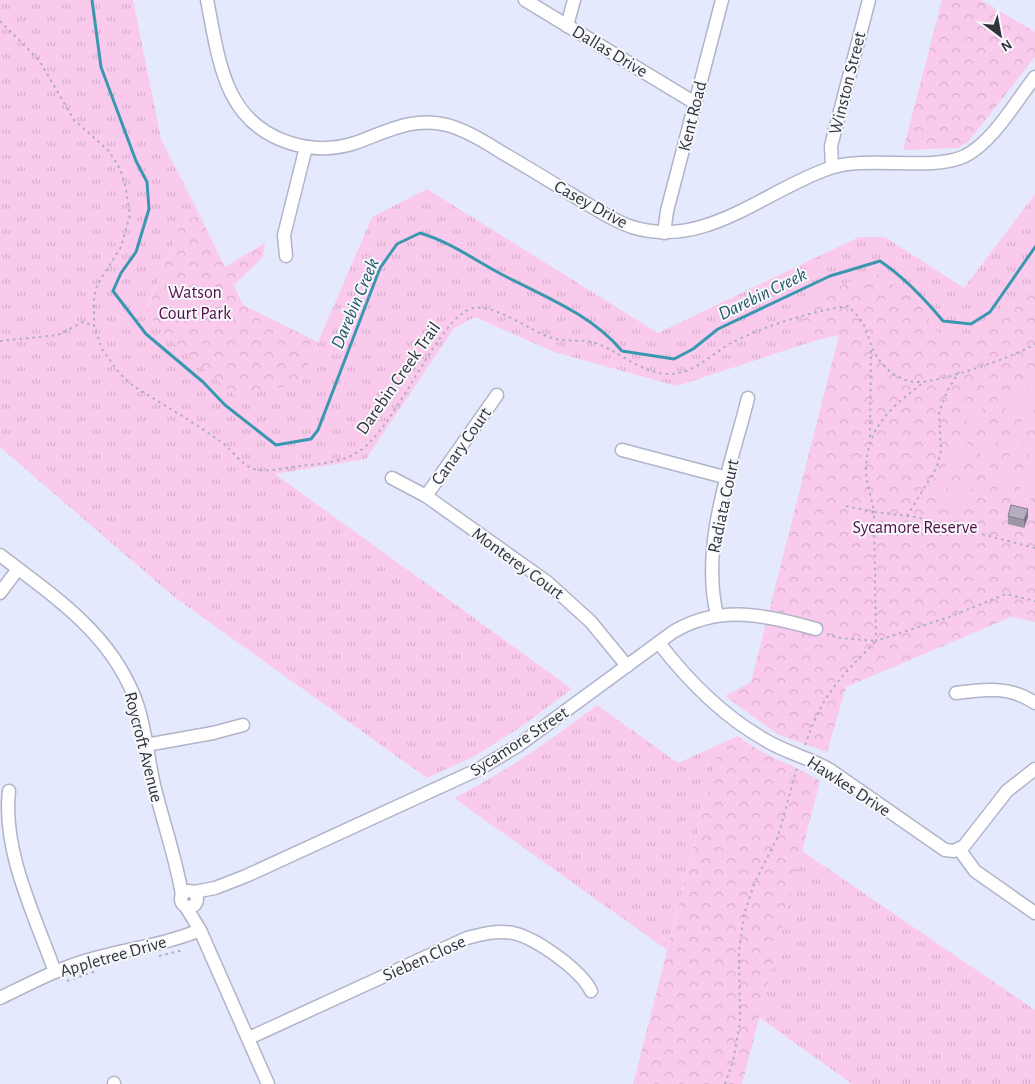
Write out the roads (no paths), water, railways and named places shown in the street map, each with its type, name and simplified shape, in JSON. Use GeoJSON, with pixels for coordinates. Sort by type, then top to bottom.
{"type":"FeatureCollection","features":[{"type":"Feature","properties":{"kind":"street","name":"Casey Drive"},"geometry":{"type":"LineString","coordinates":[[207,0],[224,79],[235,102],[259,128],[280,140],[306,148],[327,149],[416,122],[448,125],[485,142],[616,221],[634,228],[664,233],[693,230],[716,222],[832,167],[944,161],[964,156],[989,137],[1035,77]]}},
{"type":"Feature","properties":{"kind":"street","name":"Dallas Drive"},"geometry":{"type":"LineString","coordinates":[[525,0],[695,102]]}},
{"type":"Feature","properties":{"kind":"street"},"geometry":{"type":"LineString","coordinates":[[567,26],[574,0]]}},
{"type":"Feature","properties":{"kind":"street","name":"Kent Road"},"geometry":{"type":"LineString","coordinates":[[664,233],[667,211],[722,0]]}},
{"type":"Feature","properties":{"kind":"street","name":"Winston Street"},"geometry":{"type":"LineString","coordinates":[[832,167],[831,146],[868,0]]}},
{"type":"Feature","properties":{"kind":"street"},"geometry":{"type":"LineString","coordinates":[[286,256],[284,235],[306,148]]}},
{"type":"Feature","properties":{"kind":"street","name":"Canary Court"},"geometry":{"type":"LineString","coordinates":[[426,496],[497,395]]}},
{"type":"Feature","properties":{"kind":"street","name":"Radiata Court"},"geometry":{"type":"LineString","coordinates":[[717,615],[712,587],[712,553],[748,398]]}},
{"type":"Feature","properties":{"kind":"street"},"geometry":{"type":"LineString","coordinates":[[622,450],[728,478]]}},
{"type":"Feature","properties":{"kind":"street","name":"Monterey Court"},"geometry":{"type":"LineString","coordinates":[[392,478],[426,496],[547,582],[592,622],[628,666]]}},
{"type":"Feature","properties":{"kind":"street","name":"Roycroft Avenue"},"geometry":{"type":"LineString","coordinates":[[0,556],[91,628],[114,657],[132,692],[178,871],[192,898],[200,930],[268,1084]]}},
{"type":"Feature","properties":{"kind":"street"},"geometry":{"type":"LineString","coordinates":[[0,593],[18,569]]}},
{"type":"Feature","properties":{"kind":"street","name":"Sycamore Street"},"geometry":{"type":"LineString","coordinates":[[192,898],[352,828],[479,769],[520,745],[659,643],[690,623],[717,615],[751,614],[816,629]]}},
{"type":"Feature","properties":{"kind":"street","name":"Hawkes Drive"},"geometry":{"type":"LineString","coordinates":[[659,643],[690,681],[721,709],[767,741],[830,770],[945,850],[959,849]]}},
{"type":"Feature","properties":{"kind":"street"},"geometry":{"type":"LineString","coordinates":[[956,693],[1001,690],[1015,693],[1035,704]]}},
{"type":"Feature","properties":{"kind":"street"},"geometry":{"type":"LineString","coordinates":[[146,745],[213,734],[243,725]]}},
{"type":"Feature","properties":{"kind":"street"},"geometry":{"type":"LineString","coordinates":[[1035,769],[1007,791],[968,841],[959,849],[975,871],[1035,913]]}},
{"type":"Feature","properties":{"kind":"street"},"geometry":{"type":"LineString","coordinates":[[9,791],[8,824],[23,884],[55,972]]}},
{"type":"Feature","properties":{"kind":"street","name":"Appletree Drive"},"geometry":{"type":"LineString","coordinates":[[0,998],[55,972],[87,960],[157,944],[200,930]]}},
{"type":"Feature","properties":{"kind":"street","name":"Sieben Close"},"geometry":{"type":"LineString","coordinates":[[249,1038],[467,938],[483,934],[499,932],[526,938],[575,971],[591,991]]}},
{"type":"Feature","properties":{"kind":"waterway","name":"Darebin Creek"},"geometry":{"type":"LineString","coordinates":[[92,0],[101,67],[136,161],[147,182],[149,209],[136,252],[121,273],[113,291],[146,334],[203,382],[225,405],[276,445],[311,439],[318,430],[380,268],[397,244],[420,233],[451,246],[566,307],[596,326],[622,351],[674,359],[693,349],[718,329],[830,276],[880,261],[914,289],[943,321],[971,324],[990,312],[1035,247]]}},
{"type":"Feature","properties":{"kind":"park label","name":"Watson Court Park"},"geometry":{"type":"Point","coordinates":[195,302]}},
{"type":"Feature","properties":{"kind":"park label","name":"Sycamore Reserve"},"geometry":{"type":"Point","coordinates":[915,527]}}]}
